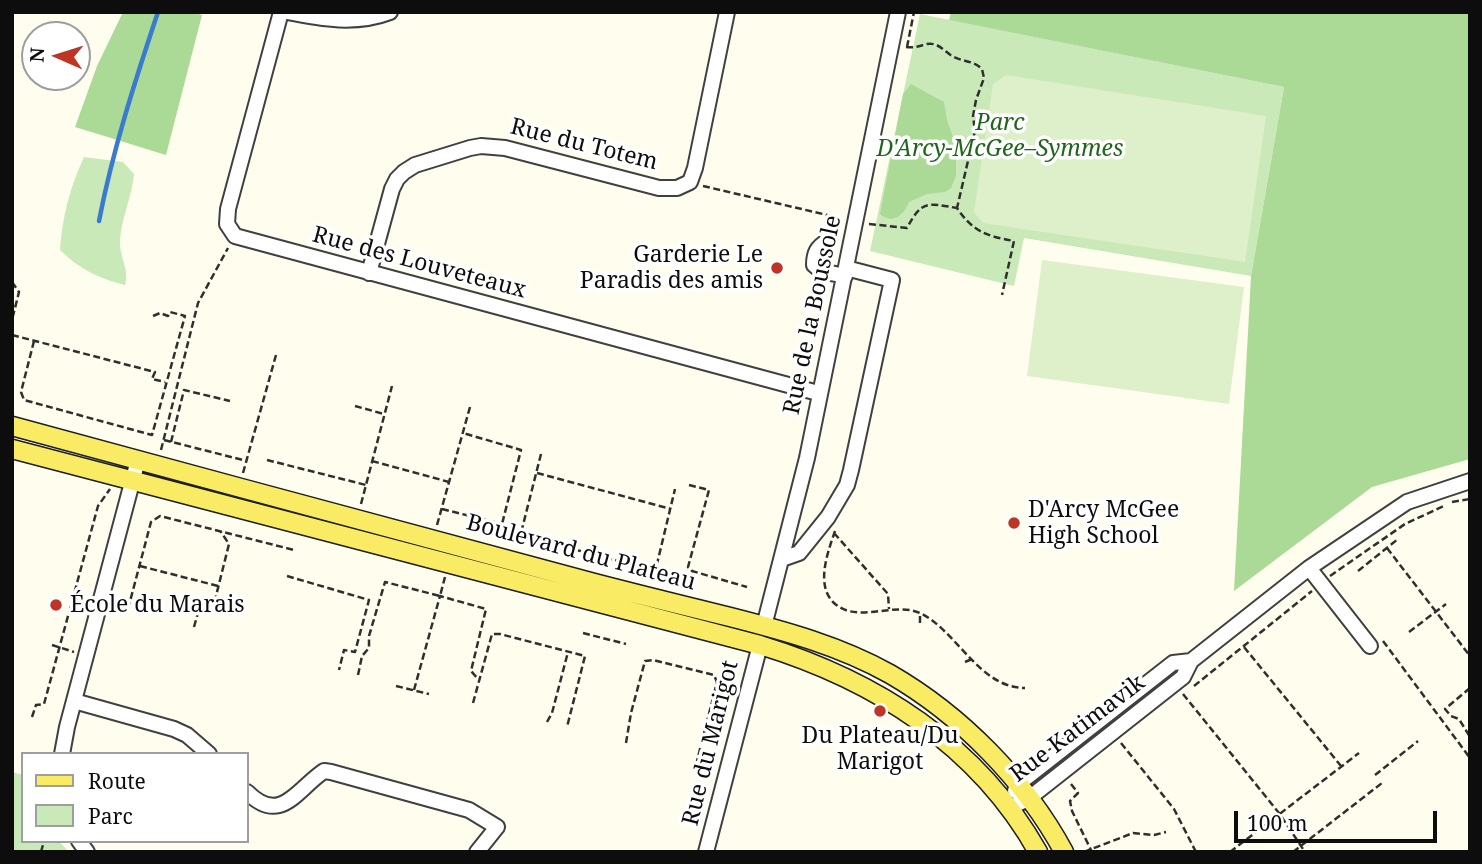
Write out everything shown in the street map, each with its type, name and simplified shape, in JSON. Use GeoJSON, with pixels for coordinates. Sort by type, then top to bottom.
{"type":"FeatureCollection","features":[{"type":"Feature","properties":{"kind":"main road","name":"Boulevard du Plateau"},"geometry":{"type":"LineString","coordinates":[[12,426],[764,626],[829,646],[891,675],[938,707],[976,739],[1048,824],[1064,852]]}},
{"type":"Feature","properties":{"kind":"main road","name":"Boulevard du Plateau"},"geometry":{"type":"LineString","coordinates":[[12,449],[760,645],[839,674],[891,702],[964,758],[1009,808],[1038,852]]}},
{"type":"Feature","properties":{"kind":"main road"},"geometry":{"type":"LineString","coordinates":[[760,645],[764,626]]}},
{"type":"Feature","properties":{"kind":"street"},"geometry":{"type":"LineString","coordinates":[[235,236],[227,224],[228,209],[281,12]]}},
{"type":"Feature","properties":{"kind":"street"},"geometry":{"type":"LineString","coordinates":[[287,12],[343,20],[372,18],[390,12]]}},
{"type":"Feature","properties":{"kind":"street"},"geometry":{"type":"LineString","coordinates":[[690,182],[727,12]]}},
{"type":"Feature","properties":{"kind":"street","name":"Rue de la Boussole"},"geometry":{"type":"LineString","coordinates":[[764,626],[807,458],[818,393],[898,12]]}},
{"type":"Feature","properties":{"kind":"street","name":"Rue du Totem"},"geometry":{"type":"LineString","coordinates":[[369,273],[397,179],[415,165],[470,148],[505,148],[659,188],[677,188],[690,182]]}},
{"type":"Feature","properties":{"kind":"street","name":"Rue des Louveteaux"},"geometry":{"type":"LineString","coordinates":[[235,236],[818,393]]}},
{"type":"Feature","properties":{"kind":"street"},"geometry":{"type":"LineString","coordinates":[[782,559],[799,553],[834,509],[846,485],[892,280],[821,271],[814,265],[814,254],[820,245],[828,240]]}},
{"type":"Feature","properties":{"kind":"street"},"geometry":{"type":"LineString","coordinates":[[62,752],[138,460]]}},
{"type":"Feature","properties":{"kind":"street","name":"Rue Katimavik"},"geometry":{"type":"LineString","coordinates":[[1009,808],[1023,792],[1173,663],[1191,661],[1309,568],[1408,502],[1470,481]]}},
{"type":"Feature","properties":{"kind":"street"},"geometry":{"type":"LineString","coordinates":[[1309,568],[1375,640]]}},
{"type":"Feature","properties":{"kind":"street","name":"Rue du Marigot"},"geometry":{"type":"LineString","coordinates":[[706,852],[760,645]]}},
{"type":"Feature","properties":{"kind":"street"},"geometry":{"type":"LineString","coordinates":[[74,702],[174,729],[187,735],[207,752]]}},
{"type":"Feature","properties":{"kind":"street"},"geometry":{"type":"LineString","coordinates":[[248,793],[262,805],[279,805],[295,797],[324,771],[341,775],[469,810],[498,827],[477,852]]}},
{"type":"Feature","properties":{"kind":"path"},"geometry":{"type":"LineString","coordinates":[[907,47],[914,12]]}},
{"type":"Feature","properties":{"kind":"path"},"geometry":{"type":"LineString","coordinates":[[892,44],[920,48],[928,44],[942,47],[952,56],[971,61],[982,69],[984,78],[973,116],[975,131],[957,208]]}},
{"type":"Feature","properties":{"kind":"path"},"geometry":{"type":"LineString","coordinates":[[690,182],[840,218]]}},
{"type":"Feature","properties":{"kind":"path"},"geometry":{"type":"LineString","coordinates":[[866,223],[907,228],[919,208],[930,203],[957,208],[971,226],[985,234],[1014,241],[1002,295]]}},
{"type":"Feature","properties":{"kind":"path"},"geometry":{"type":"LineString","coordinates":[[157,465],[198,303],[235,236]]}},
{"type":"Feature","properties":{"kind":"path"},"geometry":{"type":"LineString","coordinates":[[12,282],[19,292],[12,320]]}},
{"type":"Feature","properties":{"kind":"path"},"geometry":{"type":"LineString","coordinates":[[34,341],[21,392],[24,400],[152,435],[185,316],[170,312],[168,316],[160,313],[153,316]]}},
{"type":"Feature","properties":{"kind":"path"},"geometry":{"type":"LineString","coordinates":[[12,335],[155,372],[152,379],[166,382]]}},
{"type":"Feature","properties":{"kind":"path"},"geometry":{"type":"LineString","coordinates":[[243,473],[276,355]]}},
{"type":"Feature","properties":{"kind":"path"},"geometry":{"type":"LineString","coordinates":[[360,504],[392,386]]}},
{"type":"Feature","properties":{"kind":"path"},"geometry":{"type":"LineString","coordinates":[[171,442],[184,390],[230,401]]}},
{"type":"Feature","properties":{"kind":"path"},"geometry":{"type":"LineString","coordinates":[[355,406],[384,414]]}},
{"type":"Feature","properties":{"kind":"path"},"geometry":{"type":"LineString","coordinates":[[437,525],[470,407]]}},
{"type":"Feature","properties":{"kind":"path"},"geometry":{"type":"LineString","coordinates":[[83,424],[85,417]]}},
{"type":"Feature","properties":{"kind":"path"},"geometry":{"type":"LineString","coordinates":[[442,509],[502,524],[521,450],[463,433]]}},
{"type":"Feature","properties":{"kind":"path"},"geometry":{"type":"LineString","coordinates":[[164,440],[247,461]]}},
{"type":"Feature","properties":{"kind":"path"},"geometry":{"type":"LineString","coordinates":[[541,454],[522,529],[526,537],[646,568],[657,564],[675,489]]}},
{"type":"Feature","properties":{"kind":"path"},"geometry":{"type":"LineString","coordinates":[[267,460],[366,485]]}},
{"type":"Feature","properties":{"kind":"path"},"geometry":{"type":"LineString","coordinates":[[372,461],[449,482]]}},
{"type":"Feature","properties":{"kind":"path"},"geometry":{"type":"LineString","coordinates":[[537,473],[671,509]]}},
{"type":"Feature","properties":{"kind":"path"},"geometry":{"type":"LineString","coordinates":[[690,485],[709,490],[688,567],[691,571],[747,587]]}},
{"type":"Feature","properties":{"kind":"path"},"geometry":{"type":"LineString","coordinates":[[32,718],[36,705],[44,704],[98,506],[110,489]]}},
{"type":"Feature","properties":{"kind":"path"},"geometry":{"type":"LineString","coordinates":[[1194,686],[1321,583],[1387,536],[1414,519],[1452,503],[1470,499]]}},
{"type":"Feature","properties":{"kind":"path"},"geometry":{"type":"LineString","coordinates":[[834,509],[839,519],[824,573],[832,602],[856,612],[905,608],[920,613],[934,621],[992,677],[1017,688],[1025,688]]}},
{"type":"Feature","properties":{"kind":"path"},"geometry":{"type":"LineString","coordinates":[[128,609],[151,522],[160,516],[294,550]]}},
{"type":"Feature","properties":{"kind":"path"},"geometry":{"type":"LineString","coordinates":[[194,627],[200,609],[212,612],[229,544],[221,532]]}},
{"type":"Feature","properties":{"kind":"path"},"geometry":{"type":"LineString","coordinates":[[834,533],[888,594],[889,609]]}},
{"type":"Feature","properties":{"kind":"path"},"geometry":{"type":"LineString","coordinates":[[1358,571],[1398,539]]}},
{"type":"Feature","properties":{"kind":"path"},"geometry":{"type":"LineString","coordinates":[[1387,548],[1470,656]]}},
{"type":"Feature","properties":{"kind":"path"},"geometry":{"type":"LineString","coordinates":[[139,566],[218,586]]}},
{"type":"Feature","properties":{"kind":"path"},"geometry":{"type":"LineString","coordinates":[[414,691],[445,575]]}},
{"type":"Feature","properties":{"kind":"path"},"geometry":{"type":"LineString","coordinates":[[288,576],[378,604]]}},
{"type":"Feature","properties":{"kind":"path"},"geometry":{"type":"LineString","coordinates":[[358,675],[362,656],[369,648],[369,636],[385,582],[486,609],[471,671],[480,680]]}},
{"type":"Feature","properties":{"kind":"path"},"geometry":{"type":"LineString","coordinates":[[339,670],[344,650],[355,652],[368,601]]}},
{"type":"Feature","properties":{"kind":"path"},"geometry":{"type":"LineString","coordinates":[[1409,632],[1446,604]]}},
{"type":"Feature","properties":{"kind":"path"},"geometry":{"type":"LineString","coordinates":[[920,613],[920,623]]}},
{"type":"Feature","properties":{"kind":"path"},"geometry":{"type":"LineString","coordinates":[[583,632],[626,644]]}},
{"type":"Feature","properties":{"kind":"path"},"geometry":{"type":"LineString","coordinates":[[473,703],[492,634],[500,634],[584,656],[567,727]]}},
{"type":"Feature","properties":{"kind":"path"},"geometry":{"type":"LineString","coordinates":[[1375,640],[1470,758]]}},
{"type":"Feature","properties":{"kind":"path"},"geometry":{"type":"LineString","coordinates":[[52,645],[74,652]]}},
{"type":"Feature","properties":{"kind":"path"},"geometry":{"type":"LineString","coordinates":[[1244,647],[1341,766]]}},
{"type":"Feature","properties":{"kind":"path"},"geometry":{"type":"LineString","coordinates":[[547,722],[568,652]]}},
{"type":"Feature","properties":{"kind":"path"},"geometry":{"type":"LineString","coordinates":[[965,662],[972,659]]}},
{"type":"Feature","properties":{"kind":"path"},"geometry":{"type":"LineString","coordinates":[[626,743],[645,661],[653,660],[690,669],[714,676],[718,682],[697,761]]}},
{"type":"Feature","properties":{"kind":"path"},"geometry":{"type":"LineString","coordinates":[[396,686],[429,694]]}},
{"type":"Feature","properties":{"kind":"path"},"geometry":{"type":"LineString","coordinates":[[1470,688],[1445,709],[1451,716],[1459,719],[1470,737]]}},
{"type":"Feature","properties":{"kind":"path"},"geometry":{"type":"LineString","coordinates":[[1184,694],[1279,813],[1305,852]]}},
{"type":"Feature","properties":{"kind":"path"},"geometry":{"type":"LineString","coordinates":[[1120,741],[1174,809],[1196,852]]}},
{"type":"Feature","properties":{"kind":"path"},"geometry":{"type":"LineString","coordinates":[[1376,775],[1418,741]]}},
{"type":"Feature","properties":{"kind":"path"},"geometry":{"type":"LineString","coordinates":[[1230,852],[1359,753]]}},
{"type":"Feature","properties":{"kind":"path"},"geometry":{"type":"LineString","coordinates":[[1063,786],[1069,781],[1079,793],[1070,801],[1072,811],[1091,850]]}},
{"type":"Feature","properties":{"kind":"path"},"geometry":{"type":"LineString","coordinates":[[1293,852],[1382,783]]}},
{"type":"Feature","properties":{"kind":"path"},"geometry":{"type":"LineString","coordinates":[[1084,852],[1133,833],[1154,835],[1166,832]]}},
{"type":"Feature","properties":{"kind":"green space"},"geometry":{"type":"Polygon","coordinates":[[[123,12],[192,12],[202,15],[166,155],[75,127],[88,91],[91,91],[97,66],[123,12]]]}},
{"type":"Feature","properties":{"kind":"green space"},"geometry":{"type":"Polygon","coordinates":[[[951,12],[1470,12],[1470,459],[1372,487],[1234,591],[1251,276],[1284,87],[949,20],[951,12]]]}},
{"type":"Feature","properties":{"kind":"green space","name":"Parc D'Arcy-McGee–Symmes"},"geometry":{"type":"Polygon","coordinates":[[[920,14],[1284,87],[1251,276],[1024,238],[1014,286],[870,251],[920,14]]]}},
{"type":"Feature","properties":{"kind":"green space"},"geometry":{"type":"Polygon","coordinates":[[[1006,75],[1266,116],[1245,262],[983,223],[974,212],[993,84],[1006,75]]]}},
{"type":"Feature","properties":{"kind":"green space"},"geometry":{"type":"Polygon","coordinates":[[[911,84],[944,102],[956,145],[956,176],[951,188],[945,192],[927,194],[909,202],[898,217],[889,219],[880,214],[903,94],[911,84]]]}},
{"type":"Feature","properties":{"kind":"green space"},"geometry":{"type":"Polygon","coordinates":[[[84,157],[123,162],[134,174],[120,241],[126,274],[125,285],[90,272],[60,250],[68,202],[84,157]]]}},
{"type":"Feature","properties":{"kind":"green space"},"geometry":{"type":"Polygon","coordinates":[[[1042,260],[1244,287],[1229,404],[1027,376],[1042,260]]]}},
{"type":"Feature","properties":{"kind":"green space"},"geometry":{"type":"Polygon","coordinates":[[[12,772],[21,774],[21,843],[61,843],[69,852],[12,852],[12,772]]]}},
{"type":"Feature","properties":{"kind":"waterway"},"geometry":{"type":"LineString","coordinates":[[99,221],[118,141],[158,12]]}},
{"type":"Feature","properties":{"kind":"place","name":"Garderie Le Paradis des amis"},"geometry":{"type":"Point","coordinates":[777,268]}},
{"type":"Feature","properties":{"kind":"place","name":"D'Arcy McGee High School"},"geometry":{"type":"Point","coordinates":[1014,523]}},
{"type":"Feature","properties":{"kind":"place","name":"École du Marais"},"geometry":{"type":"Point","coordinates":[56,605]}},
{"type":"Feature","properties":{"kind":"place","name":"Du Plateau/Du Marigot"},"geometry":{"type":"Point","coordinates":[880,711]}}]}
